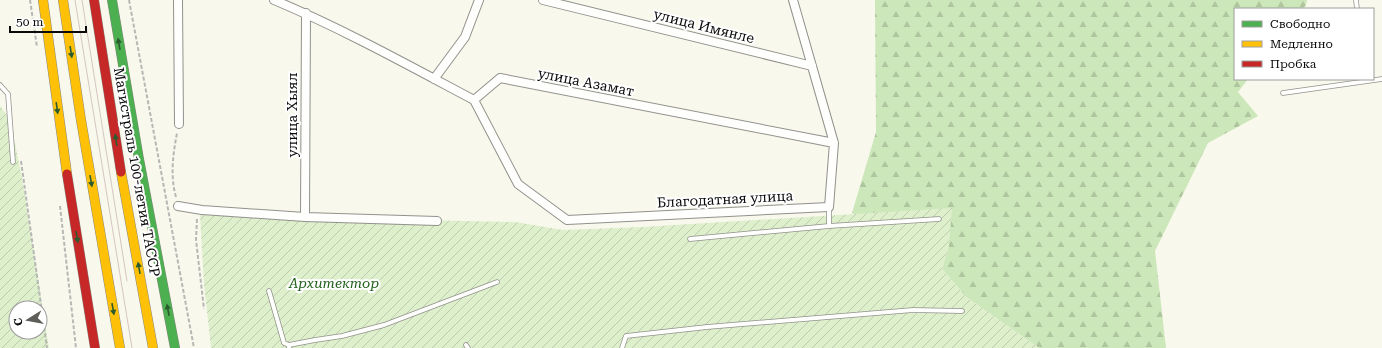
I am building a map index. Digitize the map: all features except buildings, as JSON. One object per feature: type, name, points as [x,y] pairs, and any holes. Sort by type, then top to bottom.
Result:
[{"type":"main road","points":[[43,0],[66,171],[95,348]]},
{"type":"main road","points":[[63,0],[81,120],[120,348]]},
{"type":"main road","name":"Магистраль 100-летия ТАССР","points":[[94,0],[121,172],[153,348]]},
{"type":"main road","points":[[112,0],[139,159],[175,348]]},
{"type":"street","points":[[178,0],[179,124]]},
{"type":"street","points":[[274,0],[306,13],[379,49],[474,100]]},
{"type":"street","points":[[434,79],[465,37],[479,0]]},
{"type":"street","name":"улица Имянле","points":[[543,0],[812,66]]},
{"type":"street","points":[[793,0],[834,143],[829,207]]},
{"type":"street","name":"улица Хыял","points":[[305,217],[306,13]]},
{"type":"street","name":"улица Азамат","points":[[474,100],[500,78],[834,143]]},
{"type":"street","name":"Благодатная улица","points":[[474,100],[518,184],[567,220],[829,207]]},
{"type":"street","points":[[178,206],[198,209],[305,217],[437,221]]},
{"type":"lane","points":[[1283,93],[1366,80]]},
{"type":"lane","points":[[0,85],[8,94],[12,162]]},
{"type":"lane","points":[[829,207],[829,226]]},
{"type":"lane","points":[[690,239],[829,226],[939,219]]},
{"type":"lane","points":[[269,291],[284,343],[289,347],[315,340],[342,336],[384,325],[496,282]]},
{"type":"lane","points":[[622,348],[626,336],[700,328],[913,310],[962,310]]},
{"type":"path","points":[[129,0],[194,348]]},
{"type":"path","points":[[178,206],[172,183],[173,153],[179,124]]},
{"type":"path","points":[[20,154],[47,348]]},
{"type":"path","points":[[198,209],[196,240],[204,309]]},
{"type":"green space","points":[[875,0],[1307,0],[1304,8],[1234,8],[1234,80],[1247,80],[1238,92],[1258,116],[1208,143],[1155,251],[1166,348],[1039,348],[966,297],[942,269],[949,245],[852,213],[876,132]]},
{"type":"green space","points":[[0,106],[10,119],[22,178],[41,300],[8,300],[8,340],[48,340],[49,348],[0,348]]},
{"type":"green space","name":"Архитектор","points":[[952,208],[949,245],[942,269],[966,297],[1039,348],[211,348],[204,284],[200,215],[515,222],[563,230],[643,227]]},
{"type":"tram line","points":[[75,0],[132,348]]},
{"type":"tram line","points":[[82,0],[127,281]]},
{"type":"traffic: fast","points":[[112,0],[139,159],[175,348]]},
{"type":"traffic: slow","points":[[43,0],[67,174]]},
{"type":"traffic: slow","points":[[63,0],[81,120],[120,348]]},
{"type":"traffic: slow","points":[[121,172],[153,348]]},
{"type":"traffic: jam","points":[[94,0],[121,172]]},
{"type":"traffic: jam","points":[[67,174],[95,348]]}]
